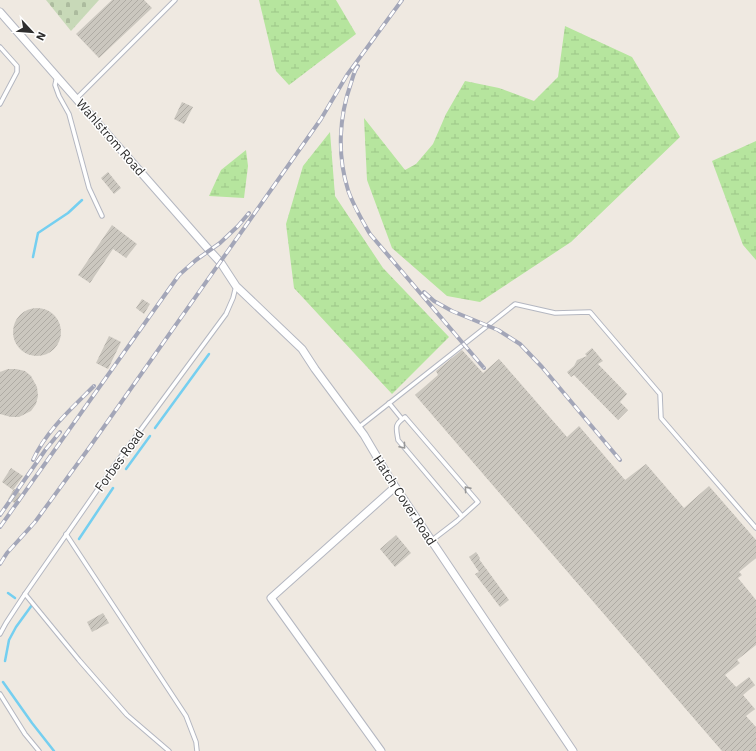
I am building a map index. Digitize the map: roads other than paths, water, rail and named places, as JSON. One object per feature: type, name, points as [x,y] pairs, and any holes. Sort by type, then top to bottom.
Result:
[{"type":"street","name":"Wahlstrom Road","points":[[0,12],[221,263]]},
{"type":"street","name":"Hatch Cover Road","points":[[221,263],[236,286],[302,349],[315,369],[359,427],[395,487],[573,751]]},
{"type":"street","points":[[381,751],[271,598],[395,487]]},
{"type":"lane","points":[[77,98],[175,0]]},
{"type":"lane","points":[[0,48],[17,66],[17,72],[0,104]]},
{"type":"lane","points":[[57,75],[55,85],[69,114],[89,188],[102,216]]},
{"type":"lane","name":"Forbes Road","points":[[0,634],[25,594],[114,466],[226,314],[233,298],[236,286]]},
{"type":"lane","points":[[359,427],[515,304],[555,313],[590,312],[660,394],[662,418],[756,528]]},
{"type":"lane","points":[[389,403],[402,418],[404,417],[478,502],[431,541]]},
{"type":"lane","points":[[402,418],[397,423],[396,427],[398,440],[462,516]]},
{"type":"lane","points":[[66,534],[186,716],[196,742],[197,751]]},
{"type":"lane","points":[[25,594],[127,716],[169,751]]},
{"type":"lane","points":[[0,694],[25,734],[39,751]]},
{"type":"waterway","points":[[33,257],[38,233],[68,213],[82,200]]},
{"type":"waterway","points":[[155,428],[209,354]]},
{"type":"waterway","points":[[126,469],[150,436]]},
{"type":"waterway","points":[[79,539],[113,488]]},
{"type":"waterway","points":[[8,593],[15,598]]},
{"type":"waterway","points":[[5,661],[9,640],[16,627],[32,605]]},
{"type":"waterway","points":[[3,682],[54,751]]},
{"type":"railway","points":[[0,564],[7,553],[35,522],[89,448],[321,119],[347,75],[402,0]]},
{"type":"railway","points":[[358,66],[347,96],[341,136],[344,177],[350,196],[370,234],[484,368]]},
{"type":"railway","points":[[0,527],[179,275],[196,260],[220,243],[249,213]]},
{"type":"railway","points":[[424,292],[434,301],[452,311],[498,330],[520,344],[542,367],[620,460]]},
{"type":"railway","points":[[33,460],[38,449],[52,430],[94,386]]},
{"type":"railway","points":[[0,515],[46,449],[60,432]]}]
